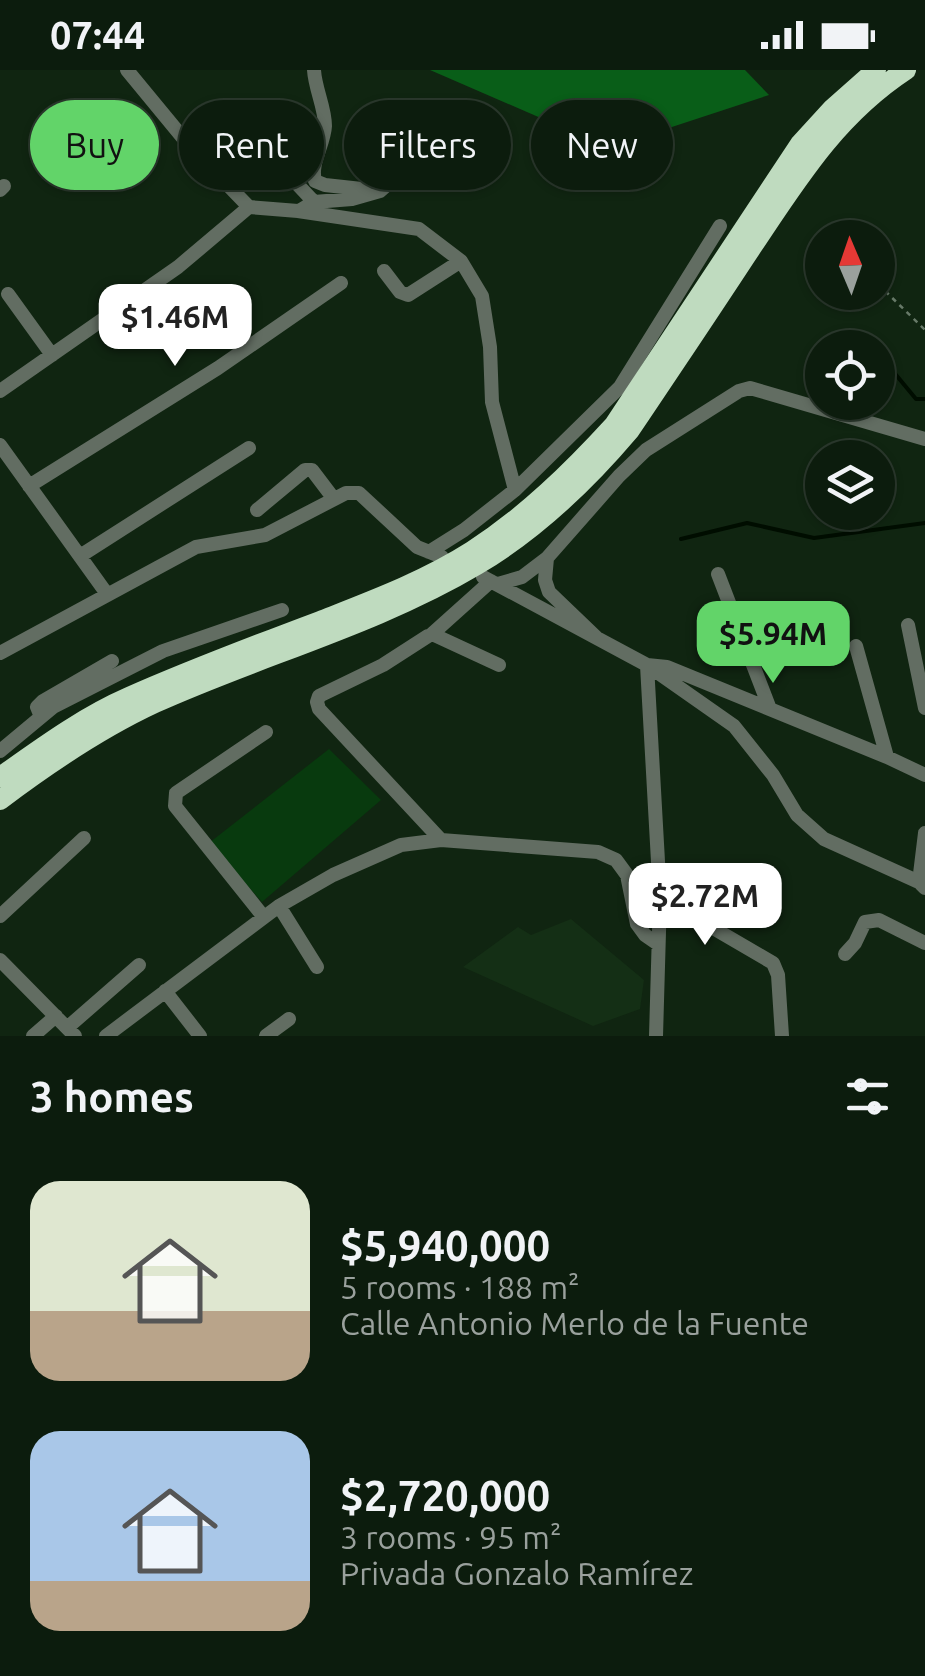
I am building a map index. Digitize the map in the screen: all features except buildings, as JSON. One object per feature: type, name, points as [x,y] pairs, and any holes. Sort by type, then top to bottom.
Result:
[{"type":"highway","points":[[0,777],[124,699],[363,604],[430,573],[471,551],[533,506],[614,425],[800,144],[876,70]]},
{"type":"highway","points":[[0,800],[95,734],[155,703],[436,588],[480,564],[540,520],[596,469],[630,430],[804,169],[844,120],[880,87],[906,70]]},
{"type":"street","points":[[127,70],[188,144],[249,206],[419,229],[461,260],[482,296],[490,347],[492,402],[515,490]]},
{"type":"street","points":[[314,70],[325,120],[313,172],[315,181],[380,191]]},
{"type":"street","points":[[303,190],[314,202]]},
{"type":"street","points":[[298,211],[314,202],[352,200],[380,191]]},
{"type":"street","points":[[0,391],[178,267],[249,206]]},
{"type":"street","points":[[0,653],[196,547],[265,535],[346,493],[359,493],[417,547],[436,554],[515,490],[620,387],[720,226]]},
{"type":"street","points":[[384,271],[400,292],[408,295],[461,260]]},
{"type":"street","points":[[30,486],[218,368],[341,283]]},
{"type":"street","points":[[8,294],[52,354]]},
{"type":"street","points":[[499,665],[432,634],[491,581],[522,577],[546,558],[646,450],[739,391],[750,388],[925,439]]},
{"type":"street","points":[[630,430],[646,450]]},
{"type":"street","points":[[0,446],[107,594]]},
{"type":"street","points":[[80,556],[249,448]]},
{"type":"street","points":[[257,510],[305,470],[312,470],[334,499]]},
{"type":"street","points":[[546,558],[549,592],[597,638]]},
{"type":"street","points":[[718,574],[770,709]]},
{"type":"street","points":[[491,581],[647,664],[734,726],[797,815],[824,839],[922,885],[925,833]]},
{"type":"street","points":[[0,751],[54,707],[163,651],[282,610]]},
{"type":"street","points":[[908,625],[925,708]]},
{"type":"street","points":[[428,636],[383,665],[319,696],[317,702],[319,709],[442,840]]},
{"type":"street","points":[[856,646],[887,757]]},
{"type":"street","points":[[41,717],[38,707],[43,701],[112,661]]},
{"type":"street","points":[[647,664],[667,667],[925,776]]},
{"type":"street","points":[[647,664],[660,897],[656,1036]]},
{"type":"street","points":[[263,916],[175,806],[174,799],[176,793],[266,732]]},
{"type":"street","points":[[0,916],[84,838]]},
{"type":"street","points":[[106,1036],[263,916],[333,875],[401,844],[442,840],[598,852],[616,860],[626,875],[637,924],[658,944]]},
{"type":"street","points":[[660,897],[774,963],[782,1036]]},
{"type":"street","points":[[279,906],[317,967]]},
{"type":"street","points":[[845,954],[865,922],[879,920],[925,943]]},
{"type":"street","points":[[0,960],[66,1027]]},
{"type":"street","points":[[33,1036],[66,1027],[139,965]]},
{"type":"street","points":[[165,991],[200,1036]]},
{"type":"street","points":[[266,1036],[288,1019]]},
{"type":"path","points":[[895,301],[925,330]]},
{"type":"shaded area","points":[[329,749],[381,800],[262,902],[209,843]]},
{"type":"shaded area","points":[[571,919],[644,980],[640,1009],[593,1026],[463,967],[518,927],[531,935]]},
{"type":"green space","points":[[430,70],[745,70],[769,95],[673,127],[673,100],[531,100],[531,114],[511,105],[511,100],[499,100]]},
{"type":"waterway","points":[[895,374],[916,399],[925,399]]},
{"type":"waterway","points":[[681,539],[747,523],[814,538],[925,523]]}]
